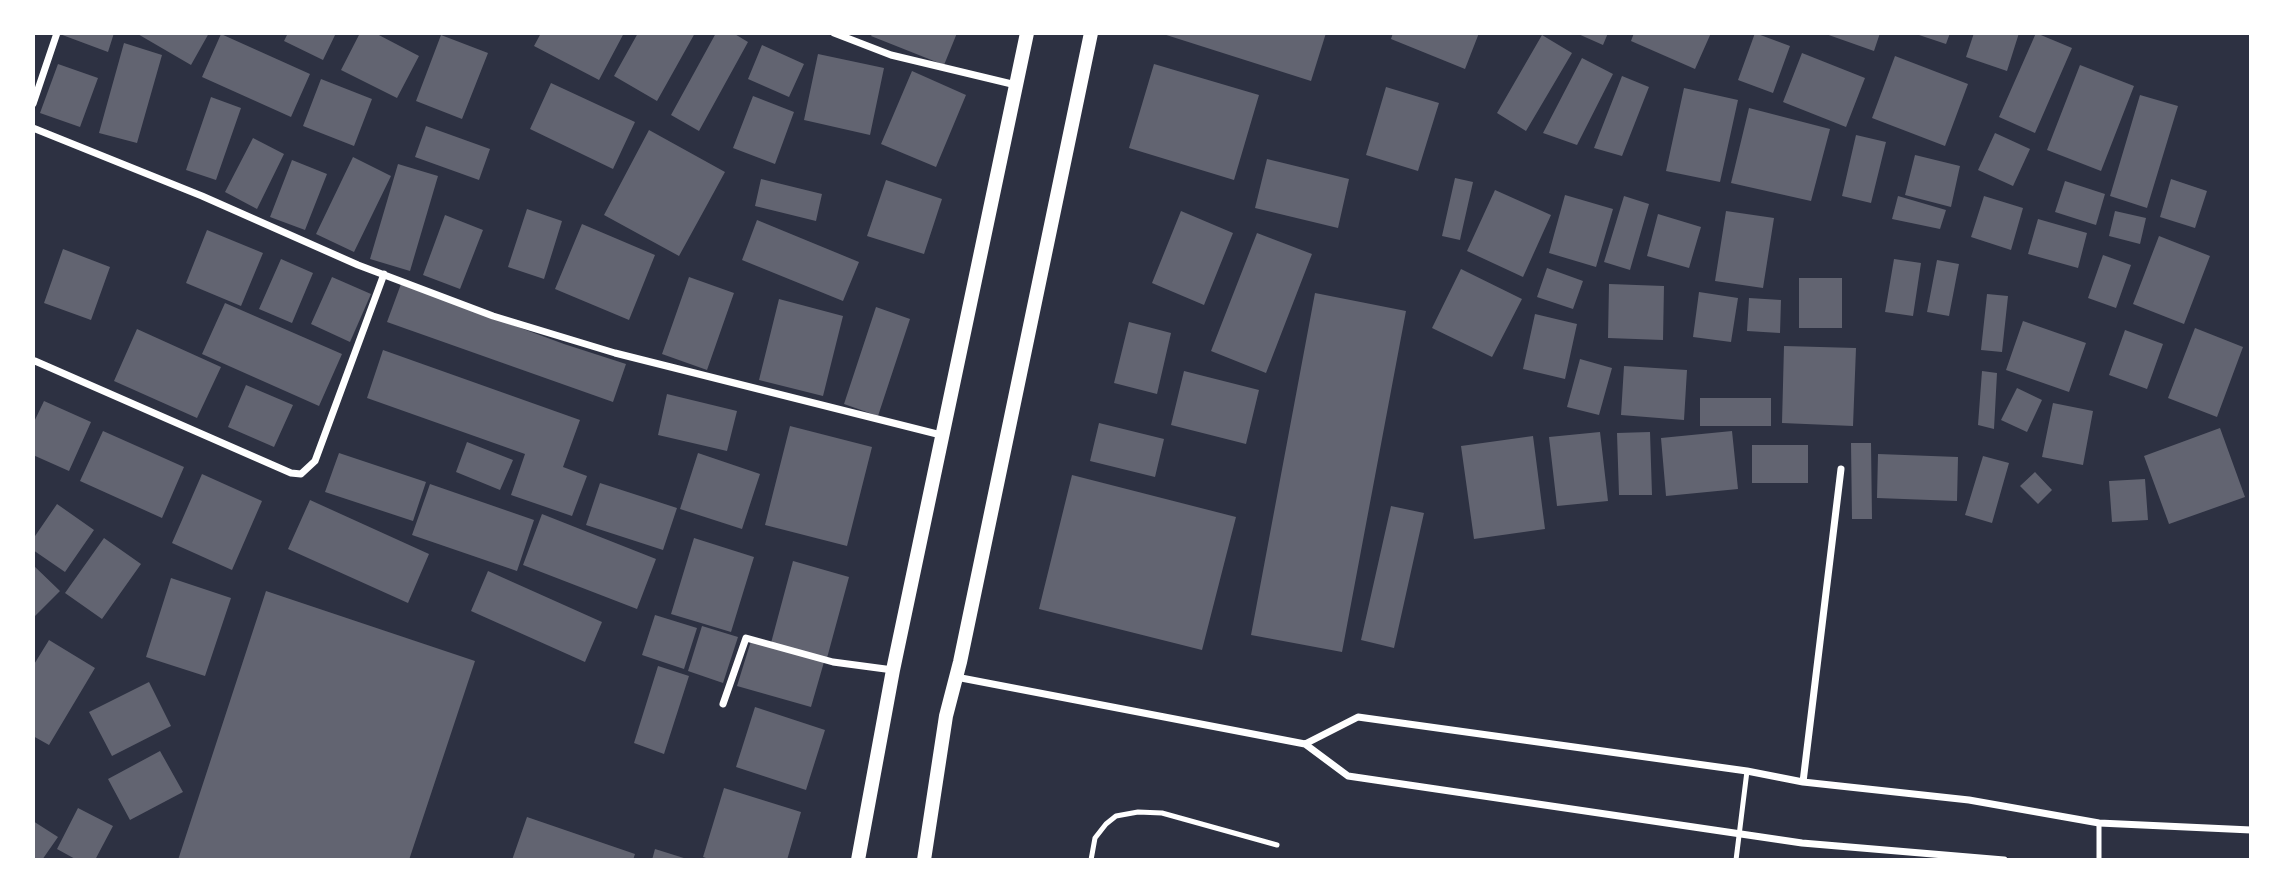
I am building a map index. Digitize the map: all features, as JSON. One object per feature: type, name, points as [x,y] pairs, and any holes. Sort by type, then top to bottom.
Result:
[{"type":"main road","points":[[858,860],[941,435],[1027,33]]},
{"type":"main road","points":[[924,860],[946,716],[1091,33]]},
{"type":"street","points":[[33,104],[57,33]]},
{"type":"street","points":[[834,33],[891,55],[1016,85]]},
{"type":"street","points":[[33,128],[202,196],[384,274],[493,316],[615,353],[941,435]]},
{"type":"street","points":[[35,361],[291,473],[301,474],[314,461],[384,274]]},
{"type":"street","points":[[1803,782],[1841,469]]},
{"type":"street","points":[[723,704],[746,638],[833,662],[893,670]]},
{"type":"street","points":[[956,677],[1305,744],[1348,776],[1802,843],[2004,860]]},
{"type":"street","points":[[1305,744],[1358,717],[1747,771],[1803,782],[1969,800],[2099,823],[2251,830]]},
{"type":"lane","points":[[1736,860],[1747,771]]},
{"type":"lane","points":[[1091,860],[1096,838],[1106,824],[1116,816],[1138,812],[1162,813],[1277,845]]},
{"type":"lane","points":[[2099,823],[2099,860]]},
{"type":"building","points":[[57,33],[114,33],[108,52]]},
{"type":"building","points":[[136,33],[209,33],[191,65]]},
{"type":"building","points":[[288,33],[336,33],[323,60],[284,41]]},
{"type":"building","points":[[360,33],[375,33],[419,56],[397,98],[341,70]]},
{"type":"building","points":[[541,33],[624,33],[599,80],[534,46]]},
{"type":"building","points":[[638,33],[695,33],[657,101],[614,76]]},
{"type":"building","points":[[716,33],[733,33],[748,42],[699,131],[671,115]]},
{"type":"building","points":[[873,33],[957,33],[944,65],[871,36]]},
{"type":"building","points":[[1160,33],[1326,33],[1311,81]]},
{"type":"building","points":[[1393,33],[1479,33],[1465,69],[1391,39]]},
{"type":"building","points":[[1576,33],[1608,33],[1603,45]]},
{"type":"building","points":[[1634,33],[1711,33],[1695,69],[1631,41]]},
{"type":"building","points":[[1755,33],[1790,46],[1773,93],[1738,80]]},
{"type":"building","points":[[1823,33],[1880,33],[1874,51]]},
{"type":"building","points":[[1913,33],[1950,33],[1946,44]]},
{"type":"building","points":[[1974,33],[2019,33],[2007,71],[1966,57]]},
{"type":"building","points":[[2036,33],[2072,48],[2035,133],[1999,117]]},
{"type":"building","points":[[221,34],[310,74],[291,117],[202,77]]},
{"type":"building","points":[[441,35],[488,53],[462,119],[416,101]]},
{"type":"building","points":[[1542,35],[1572,53],[1526,131],[1497,113]]},
{"type":"building","points":[[124,43],[162,55],[137,143],[99,133]]},
{"type":"building","points":[[762,45],[804,64],[789,97],[748,79]]},
{"type":"building","points":[[1802,53],[1865,78],[1846,127],[1783,102]]},
{"type":"building","points":[[818,54],[884,68],[870,135],[804,120]]},
{"type":"building","points":[[1895,56],[1968,84],[1945,146],[1872,118]]},
{"type":"building","points":[[1582,58],[1613,74],[1577,145],[1543,133]]},
{"type":"building","points":[[58,64],[98,78],[80,127],[40,113]]},
{"type":"building","points":[[1154,64],[1259,95],[1234,180],[1129,148]]},
{"type":"building","points":[[2080,65],[2134,86],[2101,171],[2047,150]]},
{"type":"building","points":[[912,71],[966,95],[936,167],[881,144]]},
{"type":"building","points":[[1622,76],[1649,87],[1622,156],[1594,148]]},
{"type":"building","points":[[321,79],[372,99],[354,146],[303,126]]},
{"type":"building","points":[[551,83],[635,122],[613,169],[530,129]]},
{"type":"building","points":[[1386,87],[1439,103],[1418,171],[1366,155]]},
{"type":"building","points":[[1684,88],[1738,100],[1720,182],[1666,171]]},
{"type":"building","points":[[2140,95],[2178,106],[2147,208],[2110,196]]},
{"type":"building","points":[[753,96],[794,112],[775,164],[733,148]]},
{"type":"building","points":[[211,97],[241,108],[216,180],[186,170]]},
{"type":"building","points":[[1749,108],[1830,129],[1811,201],[1731,183]]},
{"type":"building","points":[[426,126],[490,149],[479,180],[415,157]]},
{"type":"building","points":[[649,130],[725,172],[679,256],[604,215]]},
{"type":"building","points":[[1995,133],[2030,149],[2013,186],[1978,170]]},
{"type":"building","points":[[1856,135],[1886,142],[1871,203],[1842,196]]},
{"type":"building","points":[[253,138],[284,154],[257,209],[225,192]]},
{"type":"building","points":[[1915,155],[1960,166],[1951,207],[1905,195]]},
{"type":"building","points":[[353,157],[391,176],[354,252],[316,234]]},
{"type":"building","points":[[1267,159],[1349,179],[1338,228],[1255,208]]},
{"type":"building","points":[[292,160],[327,174],[305,230],[270,217]]},
{"type":"building","points":[[398,164],[438,176],[410,271],[370,259]]},
{"type":"building","points":[[1455,178],[1473,182],[1460,240],[1442,236]]},
{"type":"building","points":[[761,179],[822,194],[816,221],[755,206]]},
{"type":"building","points":[[2171,179],[2207,191],[2195,228],[2160,217]]},
{"type":"building","points":[[886,180],[942,199],[924,254],[867,236]]},
{"type":"building","points":[[2065,181],[2105,194],[2096,225],[2055,212]]},
{"type":"building","points":[[1495,190],[1551,215],[1523,277],[1467,251]]},
{"type":"building","points":[[1565,195],[1613,209],[1596,267],[1549,253]]},
{"type":"building","points":[[1624,196],[1649,204],[1630,270],[1604,262]]},
{"type":"building","points":[[1898,196],[1946,210],[1940,229],[1892,219]]},
{"type":"building","points":[[1984,196],[2023,208],[2011,250],[1971,237]]},
{"type":"building","points":[[527,209],[562,221],[544,279],[508,267]]},
{"type":"building","points":[[1181,211],[1233,233],[1204,305],[1152,283]]},
{"type":"building","points":[[1726,211],[1774,218],[1763,288],[1715,281]]},
{"type":"building","points":[[2115,211],[2146,218],[2140,244],[2109,236]]},
{"type":"building","points":[[1658,214],[1701,227],[1689,268],[1647,256]]},
{"type":"building","points":[[445,215],[483,230],[460,289],[423,275]]},
{"type":"building","points":[[2038,219],[2087,233],[2078,268],[2028,254]]},
{"type":"building","points":[[757,220],[859,262],[843,301],[742,260]]},
{"type":"building","points":[[582,224],[655,255],[629,320],[555,289]]},
{"type":"building","points":[[207,230],[263,253],[241,306],[186,283]]},
{"type":"building","points":[[1257,233],[1312,254],[1266,373],[1211,351]]},
{"type":"building","points":[[2159,236],[2210,256],[2184,324],[2133,304]]},
{"type":"building","points":[[63,249],[110,267],[91,320],[44,303]]},
{"type":"building","points":[[2103,255],[2131,265],[2116,308],[2088,298]]},
{"type":"building","points":[[281,259],[313,273],[292,323],[259,309]]},
{"type":"building","points":[[1894,259],[1921,263],[1913,316],[1885,312]]},
{"type":"building","points":[[1937,260],[1959,264],[1949,316],[1927,312]]},
{"type":"building","points":[[1547,268],[1583,281],[1573,309],[1537,297]]},
{"type":"building","points":[[1461,269],[1522,299],[1492,357],[1432,328]]},
{"type":"building","points":[[332,277],[371,294],[350,342],[311,324]]},
{"type":"building","points":[[689,277],[734,293],[707,370],[662,354]]},
{"type":"building","points":[[1799,278],[1842,278],[1842,328],[1799,328]]},
{"type":"building","points":[[401,284],[626,364],[613,402],[387,322]]},
{"type":"building","points":[[1609,284],[1664,286],[1663,340],[1608,338]]},
{"type":"building","points":[[1699,292],[1738,298],[1731,342],[1693,337]]},
{"type":"building","points":[[1315,293],[1406,311],[1342,652],[1251,635]]},
{"type":"building","points":[[1987,294],[2008,296],[2002,352],[1981,350]]},
{"type":"building","points":[[1749,298],[1781,300],[1780,333],[1747,331]]},
{"type":"building","points":[[779,299],[843,316],[823,396],[759,380]]},
{"type":"building","points":[[225,303],[342,354],[319,406],[202,354]]},
{"type":"building","points":[[876,307],[910,319],[878,416],[844,404]]},
{"type":"building","points":[[1535,314],[1577,324],[1565,379],[1523,369]]},
{"type":"building","points":[[2023,321],[2086,343],[2069,392],[2006,370]]},
{"type":"building","points":[[1129,322],[1171,333],[1157,394],[1114,383]]},
{"type":"building","points":[[2195,328],[2243,347],[2217,417],[2168,398]]},
{"type":"building","points":[[137,329],[221,367],[197,418],[114,381]]},
{"type":"building","points":[[2125,330],[2163,344],[2147,389],[2109,375]]},
{"type":"building","points":[[1784,346],[1856,348],[1853,426],[1782,423]]},
{"type":"building","points":[[383,350],[580,420],[563,467],[587,476],[572,516],[511,495],[525,454],[367,398]]},
{"type":"building","points":[[1580,359],[1612,368],[1599,415],[1567,407]]},
{"type":"building","points":[[1624,366],[1687,370],[1684,420],[1621,415]]},
{"type":"building","points":[[1184,371],[1259,390],[1246,444],[1171,425]]},
{"type":"building","points":[[1982,371],[1997,373],[1994,429],[1978,425]]},
{"type":"building","points":[[246,385],[293,405],[274,447],[228,427]]},
{"type":"building","points":[[2017,388],[2042,400],[2027,432],[2001,420]]},
{"type":"building","points":[[667,394],[737,411],[727,451],[658,435]]},
{"type":"building","points":[[1700,398],[1771,398],[1771,426],[1700,426]]},
{"type":"building","points":[[44,401],[91,422],[69,471],[33,455],[33,424]]},
{"type":"building","points":[[2053,403],[2093,411],[2083,465],[2042,457]]},
{"type":"building","points":[[1099,423],[1164,439],[1155,477],[1090,461]]},
{"type":"building","points":[[790,426],[872,447],[847,546],[765,525]]},
{"type":"building","points":[[2220,428],[2245,497],[2169,524],[2144,456]]},
{"type":"building","points":[[103,431],[184,467],[162,518],[80,481]]},
{"type":"building","points":[[1732,431],[1738,489],[1666,496],[1661,438]]},
{"type":"building","points":[[1600,432],[1608,501],[1557,506],[1549,437]]},
{"type":"building","points":[[1650,432],[1652,495],[1619,495],[1617,433]]},
{"type":"building","points":[[1533,436],[1545,529],[1474,539],[1461,446]]},
{"type":"building","points":[[467,442],[513,460],[500,490],[456,472]]},
{"type":"building","points":[[1851,443],[1871,443],[1872,519],[1852,519]]},
{"type":"building","points":[[1752,445],[1808,445],[1808,483],[1752,483]]},
{"type":"building","points":[[339,453],[426,482],[413,521],[325,492]]},
{"type":"building","points":[[698,453],[760,474],[742,529],[680,509]]},
{"type":"building","points":[[1878,454],[1958,457],[1957,501],[1877,498]]},
{"type":"building","points":[[1983,456],[2009,463],[1992,523],[1965,515]]},
{"type":"building","points":[[2035,472],[2052,490],[2038,504],[2020,486]]},
{"type":"building","points":[[202,474],[262,501],[232,570],[172,543]]},
{"type":"building","points":[[1072,475],[1236,517],[1202,650],[1039,609]]},
{"type":"building","points":[[2145,479],[2148,520],[2112,522],[2109,481]]},
{"type":"building","points":[[600,483],[677,508],[663,550],[586,525]]},
{"type":"building","points":[[430,484],[534,520],[517,571],[412,535]]},
{"type":"building","points":[[310,500],[429,554],[408,603],[288,549]]},
{"type":"building","points":[[57,504],[94,530],[65,572],[33,550],[33,539]]},
{"type":"building","points":[[1391,506],[1424,513],[1394,648],[1361,640]]},
{"type":"building","points":[[542,514],[656,559],[637,609],[523,565]]},
{"type":"building","points":[[104,538],[141,564],[102,619],[65,593]]},
{"type":"building","points":[[694,538],[754,557],[731,632],[671,614]]},
{"type":"building","points":[[793,561],[849,577],[827,658],[771,643]]},
{"type":"building","points":[[33,565],[60,591],[33,618]]},
{"type":"building","points":[[488,571],[602,622],[585,662],[471,611]]},
{"type":"building","points":[[171,578],[231,598],[205,676],[146,657]]},
{"type":"building","points":[[266,591],[475,661],[409,860],[178,860]]},
{"type":"building","points":[[655,615],[697,628],[684,669],[642,655]]},
{"type":"building","points":[[702,626],[738,637],[723,683],[688,671]]},
{"type":"building","points":[[49,640],[95,668],[49,745],[33,736],[33,666]]},
{"type":"building","points":[[751,641],[824,662],[811,707],[737,686]]},
{"type":"building","points":[[658,666],[689,676],[664,754],[634,743]]},
{"type":"building","points":[[149,682],[171,726],[112,756],[89,712]]},
{"type":"building","points":[[755,707],[825,730],[806,790],[736,767]]},
{"type":"building","points":[[160,751],[183,792],[130,820],[108,779]]},
{"type":"building","points":[[724,788],[801,812],[787,860],[712,860],[703,857]]},
{"type":"building","points":[[78,808],[113,826],[95,860],[77,860],[57,849]]},
{"type":"building","points":[[527,817],[635,854],[633,860],[512,860]]},
{"type":"building","points":[[33,821],[58,837],[42,860],[33,860]]},
{"type":"building","points":[[655,849],[687,859],[687,860],[652,860]]}]
